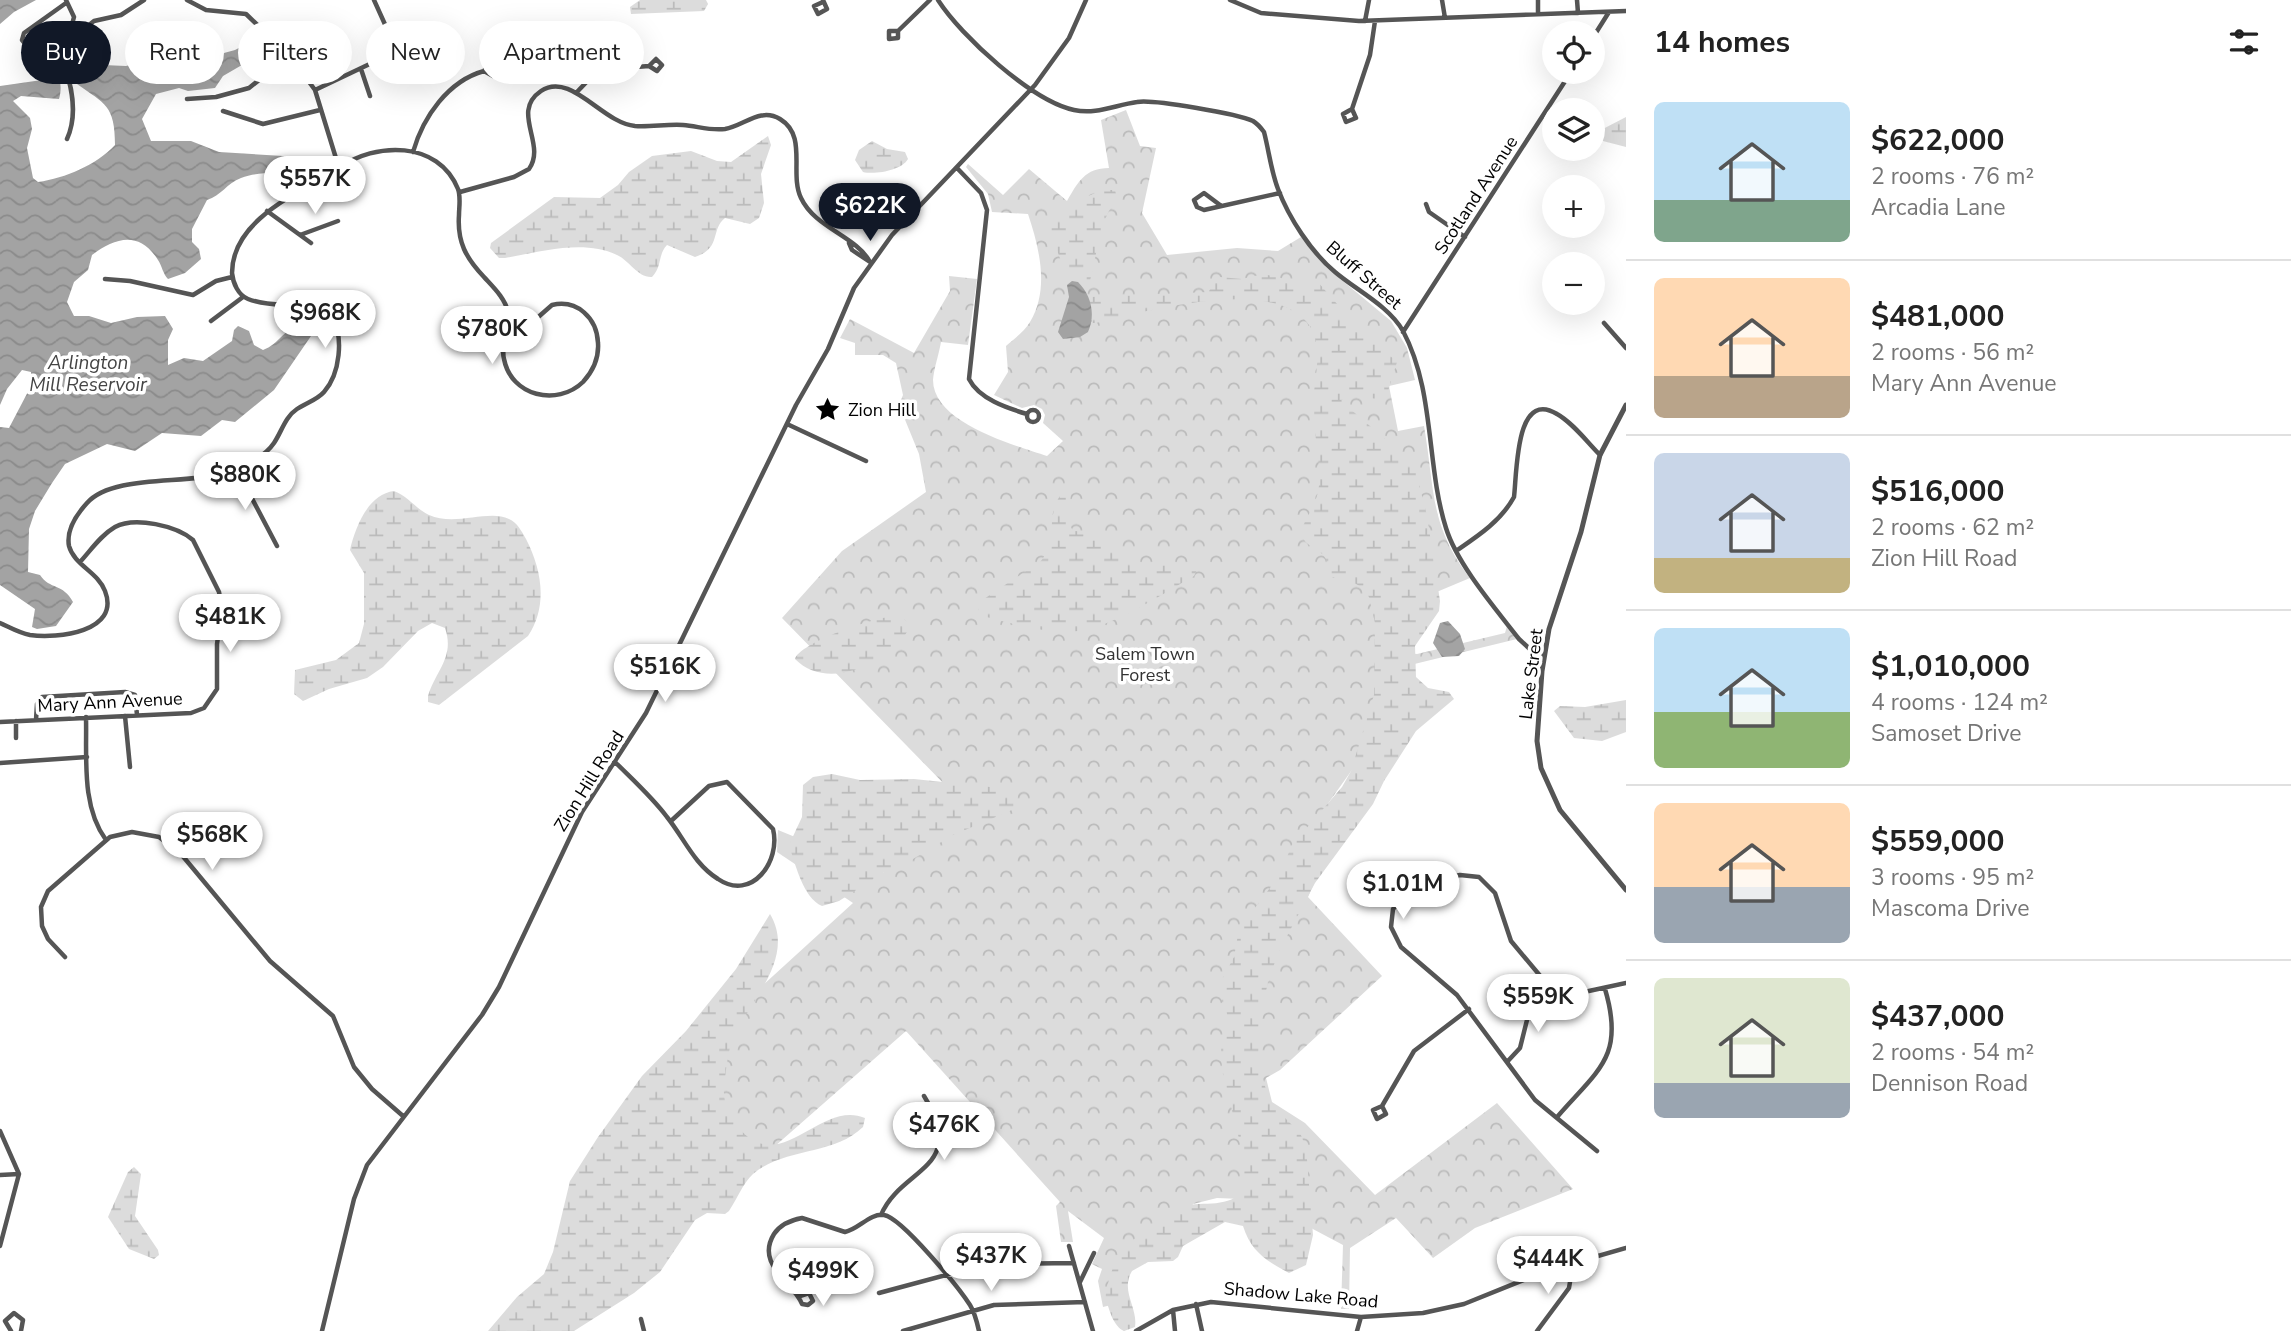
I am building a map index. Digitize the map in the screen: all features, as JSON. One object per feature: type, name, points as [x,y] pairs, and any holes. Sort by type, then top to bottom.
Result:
[{"type":"street","points":[[94,21],[121,15],[144,0]]},
{"type":"street","points":[[187,0],[202,9],[246,14],[253,21]]},
{"type":"street","points":[[315,90],[397,51],[374,0]]},
{"type":"street","points":[[898,31],[930,0]]},
{"type":"street","name":"Bluff Street","points":[[938,0],[965,31],[1030,89],[1074,110],[1088,112],[1147,101],[1251,120],[1264,132],[1280,193],[1311,247],[1326,265],[1390,316],[1404,332],[1413,353],[1427,418],[1443,517],[1456,551],[1519,639],[1532,651],[1544,655]]},
{"type":"street","name":"Zion Hill Road","points":[[322,1331],[356,1191],[367,1165],[482,1015],[499,987],[582,812],[646,713],[787,424],[828,349],[854,288],[870,262],[892,235],[1030,89],[1069,38],[1086,0]]},
{"type":"street","points":[[1230,0],[1261,13],[1365,21],[1626,11]]},
{"type":"street","points":[[1365,21],[1369,0]]},
{"type":"street","points":[[1441,0],[1444,18]]},
{"type":"street","points":[[1538,0],[1538,15]]},
{"type":"street","points":[[1577,0],[1578,13]]},
{"type":"street","points":[[40,21],[66,2],[74,17],[73,21]]},
{"type":"street","points":[[1603,21],[1609,12]]},
{"type":"street","points":[[1352,109],[1370,55],[1375,21]]},
{"type":"street","points":[[576,93],[598,69],[649,66]]},
{"type":"street","points":[[361,69],[370,96]]},
{"type":"street","points":[[413,152],[423,124],[440,102],[459,82],[479,73]]},
{"type":"street","points":[[68,138],[72,96],[69,84]]},
{"type":"street","points":[[187,99],[216,97],[249,88],[254,84]]},
{"type":"street","points":[[311,84],[315,90],[339,168]]},
{"type":"street","name":"Scotland Avenue","points":[[1404,332],[1563,84]]},
{"type":"street","points":[[460,192],[514,177],[529,169],[536,155],[527,114],[534,97],[549,88],[558,86],[576,93],[608,117],[633,126],[685,125],[714,130],[737,126],[760,115],[779,119],[789,126],[795,138],[796,178],[802,200],[815,217],[870,262]]},
{"type":"street","points":[[223,111],[262,124],[320,110]]},
{"type":"street","points":[[243,297],[232,276],[233,261],[239,247],[267,210],[370,151],[396,149],[413,152],[445,171],[460,192],[458,227],[461,245],[470,262],[503,299],[508,314],[503,348],[506,368],[515,381],[531,393],[546,396],[566,393],[582,383],[595,364],[598,342],[594,325],[584,311],[574,306],[552,305],[528,326],[507,330]]},
{"type":"street","points":[[957,169],[981,193],[987,210],[969,379],[974,387],[998,403],[1027,414]]},
{"type":"street","points":[[1220,205],[1203,192],[1194,200],[1200,209],[1220,205],[1280,193]]},
{"type":"street","points":[[1426,204],[1429,212],[1465,237]]},
{"type":"street","points":[[267,210],[311,243]]},
{"type":"street","points":[[300,235],[338,221]]},
{"type":"street","points":[[105,279],[130,281],[193,295],[216,281],[232,276]]},
{"type":"street","points":[[0,623],[33,635],[86,630],[102,620],[107,610],[106,592],[99,579],[80,562],[70,548],[70,531],[82,509],[101,490],[194,479],[236,468],[270,449],[288,417],[325,391],[337,365],[339,334],[332,317],[324,311],[243,297],[211,321]]},
{"type":"street","points":[[1604,323],[1626,348]]},
{"type":"street","name":"Lake Street","points":[[1626,405],[1600,454],[1581,532],[1549,629],[1544,655],[1537,741],[1544,776],[1565,817],[1626,890]]},
{"type":"street","points":[[1456,551],[1491,525],[1510,505],[1516,485],[1522,428],[1532,413],[1540,410],[1558,414],[1600,454]]},
{"type":"street","points":[[787,424],[866,461]]},
{"type":"street","points":[[236,468],[277,545]]},
{"type":"street","name":"Mary Ann Avenue","points":[[0,722],[197,712],[214,697],[218,684],[220,596],[196,543],[186,534],[133,523],[117,526],[80,562]]},
{"type":"street","points":[[36,720],[39,699],[132,692],[137,715]]},
{"type":"street","points":[[125,716],[130,767]]},
{"type":"street","points":[[86,718],[91,809],[95,823],[106,840]]},
{"type":"street","points":[[16,721],[16,738]]},
{"type":"street","points":[[0,764],[87,757]]},
{"type":"street","points":[[615,762],[671,821],[699,861],[726,884],[738,886],[750,883],[769,866],[775,839],[773,829],[727,782],[709,786],[671,821]]},
{"type":"street","points":[[65,957],[43,930],[42,904],[54,885],[106,840],[123,833],[142,832],[172,844],[261,951],[333,1016],[355,1067],[377,1094],[403,1116]]},
{"type":"street","points":[[1597,1151],[1558,1116],[1535,1100],[1469,1009],[1449,987],[1401,947],[1391,927],[1390,918],[1397,902],[1412,891],[1447,878],[1470,875],[1486,882],[1495,893],[1511,941],[1547,984],[1575,994],[1626,983]]},
{"type":"street","points":[[1507,1062],[1520,1048],[1531,1004],[1547,984]]},
{"type":"street","points":[[1558,1116],[1609,1054],[1614,1024],[1605,989]]},
{"type":"street","points":[[1382,1106],[1414,1051],[1469,1009]]},
{"type":"street","points":[[800,1296],[781,1279],[771,1263],[769,1245],[778,1229],[802,1219],[845,1232],[881,1215],[886,1205],[930,1163],[936,1151],[939,1124],[924,1096]]},
{"type":"street","points":[[0,1131],[19,1174],[0,1247]]},
{"type":"street","points":[[0,1175],[19,1174]]},
{"type":"street","points":[[881,1215],[895,1219],[906,1228],[973,1311],[979,1331]]},
{"type":"street","points":[[1069,1246],[1093,1331]]},
{"type":"street","name":"Shadow Lake Road","points":[[1136,1331],[1173,1310],[1196,1304],[1237,1303],[1361,1317],[1395,1317],[1442,1310],[1626,1248]]},
{"type":"street","points":[[1079,1283],[1094,1254]]},
{"type":"street","points":[[879,1293],[987,1265],[1074,1263]]},
{"type":"street","points":[[1538,1331],[1569,1288],[1573,1264]]},
{"type":"street","points":[[903,1331],[1008,1304],[1085,1302]]},
{"type":"street","points":[[1196,1304],[1202,1331]]},
{"type":"street","points":[[1173,1310],[1175,1331]]},
{"type":"street","points":[[11,1331],[5,1321],[14,1313],[23,1320],[21,1331]]},
{"type":"street","points":[[1357,1331],[1361,1317]]},
{"type":"street","points":[[641,1319],[644,1331]]},
{"type":"green space","points":[[640,0],[706,0],[708,4],[704,11],[631,14],[630,7]]},
{"type":"green space","name":"Salem Town Forest","points":[[1126,110],[1140,146],[1156,148],[1142,213],[1167,255],[1237,248],[1278,251],[1301,237],[1326,267],[1391,321],[1407,348],[1415,380],[1389,386],[1398,431],[1424,426],[1440,523],[1447,541],[1470,578],[1408,604],[1396,652],[1417,654],[1505,633],[1507,626],[1517,639],[1398,668],[1364,753],[1327,805],[1315,881],[1308,897],[1382,976],[1280,1070],[1266,1078],[1272,1102],[1305,1123],[1375,1195],[1497,1103],[1573,1189],[1475,1228],[1433,1258],[1396,1218],[1350,1248],[1349,1309],[1341,1309],[1343,1245],[1247,1194],[1241,1199],[1217,1198],[1193,1204],[1188,1215],[1138,1244],[1119,1303],[1103,1307],[1098,1281],[1102,1269],[1092,1264],[1104,1238],[1068,1211],[1073,1242],[1061,1242],[1056,1206],[1060,1202],[906,1031],[742,1175],[692,1050],[853,903],[777,852],[778,830],[883,873],[950,790],[782,618],[842,551],[926,492],[919,454],[899,405],[903,395],[896,363],[883,355],[855,355],[855,343],[840,338],[850,319],[914,353],[950,291],[949,276],[977,279],[968,345],[941,342],[933,380],[937,395],[946,408],[960,420],[978,430],[1047,456],[1063,441],[1043,423],[1045,415],[1042,409],[1034,405],[1022,408],[994,395],[1008,372],[1006,346],[1028,325],[1040,296],[1041,268],[1032,227],[1028,214],[992,212],[988,194],[966,167],[968,164],[1003,195],[1029,169],[1067,201],[1088,173],[1109,168],[1101,120]]},
{"type":"green space","points":[[1626,117],[1626,147],[1605,142],[1605,128]]},
{"type":"green space","points":[[768,136],[771,145],[761,174],[764,203],[759,218],[750,224],[725,218],[709,249],[695,257],[667,245],[652,277],[642,275],[622,258],[604,250],[561,248],[499,258],[490,248],[491,243],[554,197],[600,198],[652,156],[691,151],[717,161],[731,162]]},
{"type":"green space","points":[[872,141],[887,149],[905,152],[908,159],[888,171],[863,172],[855,160],[859,150]]},
{"type":"green space","points":[[1103,190],[1115,190],[1117,199],[1101,231],[1087,290],[1078,282],[1069,283],[1050,231],[1064,211]]},
{"type":"green space","points":[[1263,274],[1289,280],[1317,281],[1344,312],[1397,362],[1388,391],[1380,399],[1346,396],[1341,401],[1414,464],[1427,516],[1440,601],[1439,611],[1415,646],[1416,677],[1428,688],[1449,692],[1454,699],[1416,731],[1384,781],[1373,804],[1315,883],[1277,955],[1259,1013],[1260,1066],[1269,1102],[1300,1133],[1306,1147],[1313,1235],[1306,1265],[1289,1273],[1255,1249],[1243,1226],[1225,1222],[1183,1246],[1173,1261],[1148,1262],[1132,1271],[1128,1292],[1135,1327],[1124,1331],[1112,1318],[1106,1299],[1111,1274],[1122,1249],[1183,1206],[1224,1202],[1238,1195],[1243,1189],[1245,1163],[1222,1070],[1221,1047],[1227,1014],[1220,997],[1221,981],[1234,957],[1239,929],[1279,876],[1292,845],[1342,787],[1351,771],[1374,695],[1375,623],[1369,597],[1363,588],[1351,581],[1332,577],[1324,556],[1302,536],[1301,531],[1315,502],[1319,483],[1313,406],[1317,350],[1313,332],[1298,314],[1274,303],[1245,299],[1212,300],[1092,323],[1089,300],[1091,297],[1208,292],[1220,277],[1242,279]]},
{"type":"green space","points":[[1065,490],[1071,494],[1067,519],[1073,531],[1094,532],[1129,561],[1145,566],[1192,565],[1197,570],[1194,576],[1122,617],[1078,631],[1042,630],[982,616],[978,610],[984,599],[1041,561],[1049,544],[1055,506]]},
{"type":"green space","points":[[394,491],[429,515],[439,518],[501,516],[514,522],[532,551],[539,575],[540,600],[534,624],[528,636],[439,705],[428,702],[428,696],[448,647],[445,628],[432,623],[418,631],[383,667],[367,678],[329,689],[303,701],[294,694],[295,670],[336,660],[359,643],[364,624],[364,573],[350,550],[364,513],[377,498]]},
{"type":"green space","points":[[902,617],[911,625],[903,638],[890,650],[859,668],[842,673],[825,673],[809,669],[795,659],[809,646],[822,639],[867,622]]},
{"type":"green space","points":[[1626,700],[1626,732],[1602,741],[1574,738],[1554,711],[1560,706],[1585,707]]},
{"type":"green space","points":[[832,774],[860,780],[914,779],[1009,789],[1018,796],[1016,805],[1010,811],[953,835],[913,859],[891,868],[839,901],[822,906],[815,902],[805,888],[789,845],[802,817],[803,785],[813,777]]},
{"type":"green space","points":[[770,914],[777,930],[775,962],[732,1042],[724,1088],[728,1111],[735,1123],[751,1139],[767,1145],[783,1143],[831,1119],[848,1115],[865,1118],[863,1127],[838,1143],[779,1159],[753,1174],[729,1211],[725,1214],[707,1213],[695,1220],[660,1272],[634,1293],[574,1331],[488,1331],[517,1297],[544,1274],[553,1252],[570,1181],[598,1137],[642,1076],[686,1031],[736,969]]},
{"type":"green space","points":[[134,1167],[141,1174],[135,1216],[158,1250],[159,1255],[154,1259],[129,1249],[108,1217],[128,1172]]},
{"type":"water","points":[[0,0],[36,0],[14,12],[0,24]]},
{"type":"water","name":"Arlington Mill Reservoir","points":[[238,48],[238,67],[224,75],[224,53]]},
{"type":"water","name":"Arlington Mill Reservoir","points":[[111,65],[125,66],[125,84],[218,84],[215,88],[188,91],[179,88],[156,94],[142,119],[151,141],[191,141],[219,152],[283,156],[294,163],[292,169],[241,178],[207,200],[192,229],[192,242],[199,249],[201,259],[185,273],[168,279],[151,250],[135,241],[118,241],[92,255],[88,270],[74,282],[67,302],[74,316],[89,316],[111,323],[137,317],[165,316],[173,329],[168,340],[168,365],[184,358],[203,361],[232,341],[234,330],[238,326],[249,331],[254,345],[263,350],[301,324],[308,325],[311,336],[274,390],[235,422],[222,420],[201,436],[162,433],[135,451],[107,444],[65,464],[35,511],[29,529],[28,572],[40,575],[48,583],[65,592],[73,602],[56,626],[37,629],[32,627],[35,609],[0,585],[0,427],[9,428],[31,386],[31,372],[22,370],[7,389],[0,405],[0,86],[21,83],[60,84],[59,99],[21,96],[13,101],[30,118],[32,129],[27,148],[33,178],[38,182],[80,170],[115,145],[110,113],[95,96],[77,84],[111,84]]},
{"type":"water","points":[[1072,281],[1078,282],[1086,293],[1092,318],[1088,332],[1080,337],[1063,339],[1058,332],[1069,297],[1067,285]]},
{"type":"water","points":[[1448,621],[1460,634],[1465,649],[1459,656],[1442,657],[1433,643],[1440,623]]},
{"type":"place","name":"Zion Hill","points":[[828,410]]}]
